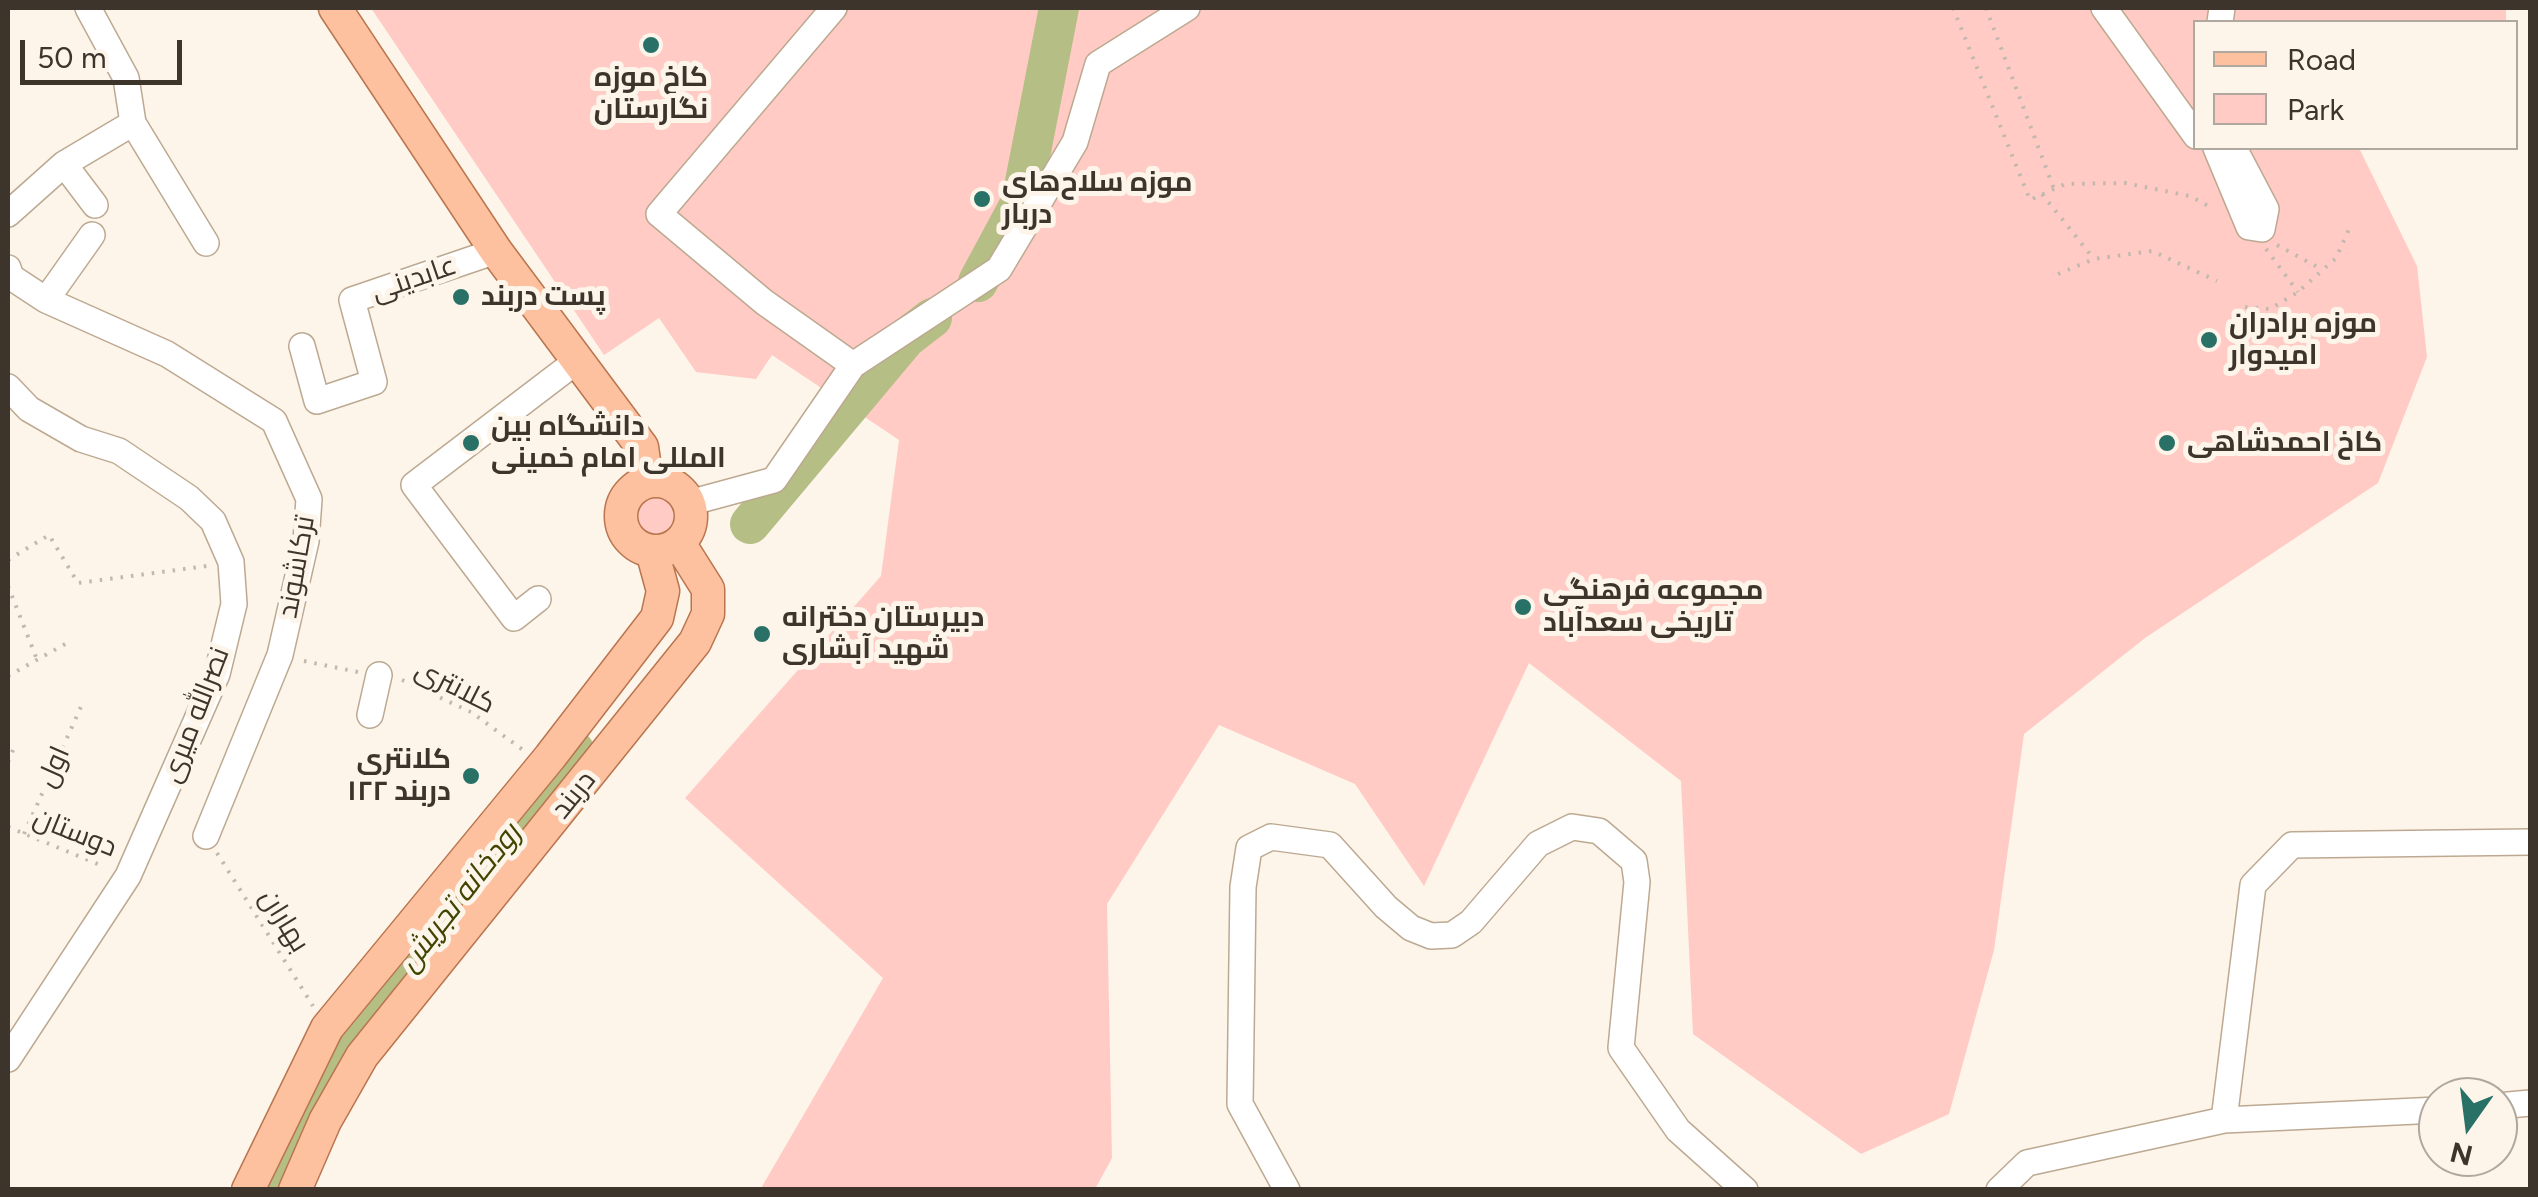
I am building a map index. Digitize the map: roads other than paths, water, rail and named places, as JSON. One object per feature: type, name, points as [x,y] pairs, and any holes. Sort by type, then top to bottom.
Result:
[{"type":"main road","points":[[335,8],[496,251],[642,447],[647,482]]},
{"type":"main road","points":[[647,482],[676,487],[689,503],[690,525],[665,547],[632,542],[621,524],[628,493],[647,482]]},
{"type":"main road","name":"دربند","points":[[248,1190],[275,1128],[328,1028],[543,766],[657,618],[665,547]]},
{"type":"main road","name":"دربند","points":[[295,1190],[312,1148],[362,1056],[695,642],[708,614],[708,590],[665,547]]},
{"type":"main road","points":[[304,1074],[304,1087],[312,1098],[327,1101],[340,1094]]},
{"type":"main road","points":[[275,1128],[286,1119],[301,1120],[311,1128],[312,1148]]},
{"type":"street","points":[[88,8],[126,78],[133,123],[206,243]]},
{"type":"street","points":[[834,8],[658,214],[764,302],[853,366]]},
{"type":"street","points":[[689,503],[774,480],[853,366],[999,269],[1075,142],[1098,64],[1186,8]]},
{"type":"street","points":[[2104,8],[2193,132]]},
{"type":"street","points":[[8,214],[64,164],[133,123]]},
{"type":"street","points":[[2217,150],[2250,228],[2262,230],[2266,209],[2235,150]]},
{"type":"street","points":[[64,164],[95,205]]},
{"type":"street","points":[[46,300],[92,236]]},
{"type":"street","name":"عابدینی","points":[[302,346],[317,401],[374,382],[352,300],[496,251]]},
{"type":"street","name":"ترکاشوند","points":[[8,268],[12,277],[46,300],[167,354],[274,421],[309,499],[306,541],[280,656],[206,836]]},
{"type":"street","points":[[538,599],[514,618],[414,485],[578,360]]},
{"type":"street","name":"نصرالله میری","points":[[8,387],[28,408],[81,440],[120,450],[190,498],[213,521],[231,562],[234,604],[217,674],[128,876],[8,1059]]},
{"type":"street","points":[[370,715],[379,675]]},
{"type":"street","points":[[1288,1190],[1240,1104],[1243,887],[1250,848],[1271,837],[1330,845],[1386,907],[1411,928],[1430,936],[1452,936],[1472,922],[1538,844],[1572,827],[1599,831],[1634,861],[1637,882],[1621,1048],[1678,1130],[1745,1190]]},
{"type":"street","points":[[2224,1120],[2253,886],[2292,846],[2530,842]]},
{"type":"street","points":[[1999,1190],[2027,1163],[2224,1120],[2418,1111]]},
{"type":"waterway","name":"رودخانه تجریش","points":[[978,282],[1021,202],[1059,8]]},
{"type":"waterway","name":"رودخانه تجریش","points":[[750,524],[906,338],[932,318]]},
{"type":"waterway","name":"رودخانه تجریش","points":[[271,1190],[331,1065],[574,750]]},
{"type":"place","name":"کاخ موزه نگارستان","points":[[651,45]]},
{"type":"place","name":"موزه سلاح‌های دربار","points":[[982,199]]},
{"type":"place","name":"پست دربند","points":[[461,297]]},
{"type":"place","name":"موزه برادران امیدوار","points":[[2209,340]]},
{"type":"place","name":"دانشگاه بین المللی امام خمینی","points":[[471,443]]},
{"type":"place","name":"کاخ احمدشاهی","points":[[2167,443]]},
{"type":"place","name":"مجموعه فرهنگی تاریخی سعدآباد","points":[[1523,607]]},
{"type":"place","name":"دبیرستان دخترانه شهید آبشاری","points":[[762,634]]},
{"type":"place","name":"کلانتری ۱۲۲ دربند","points":[[471,776]]}]
